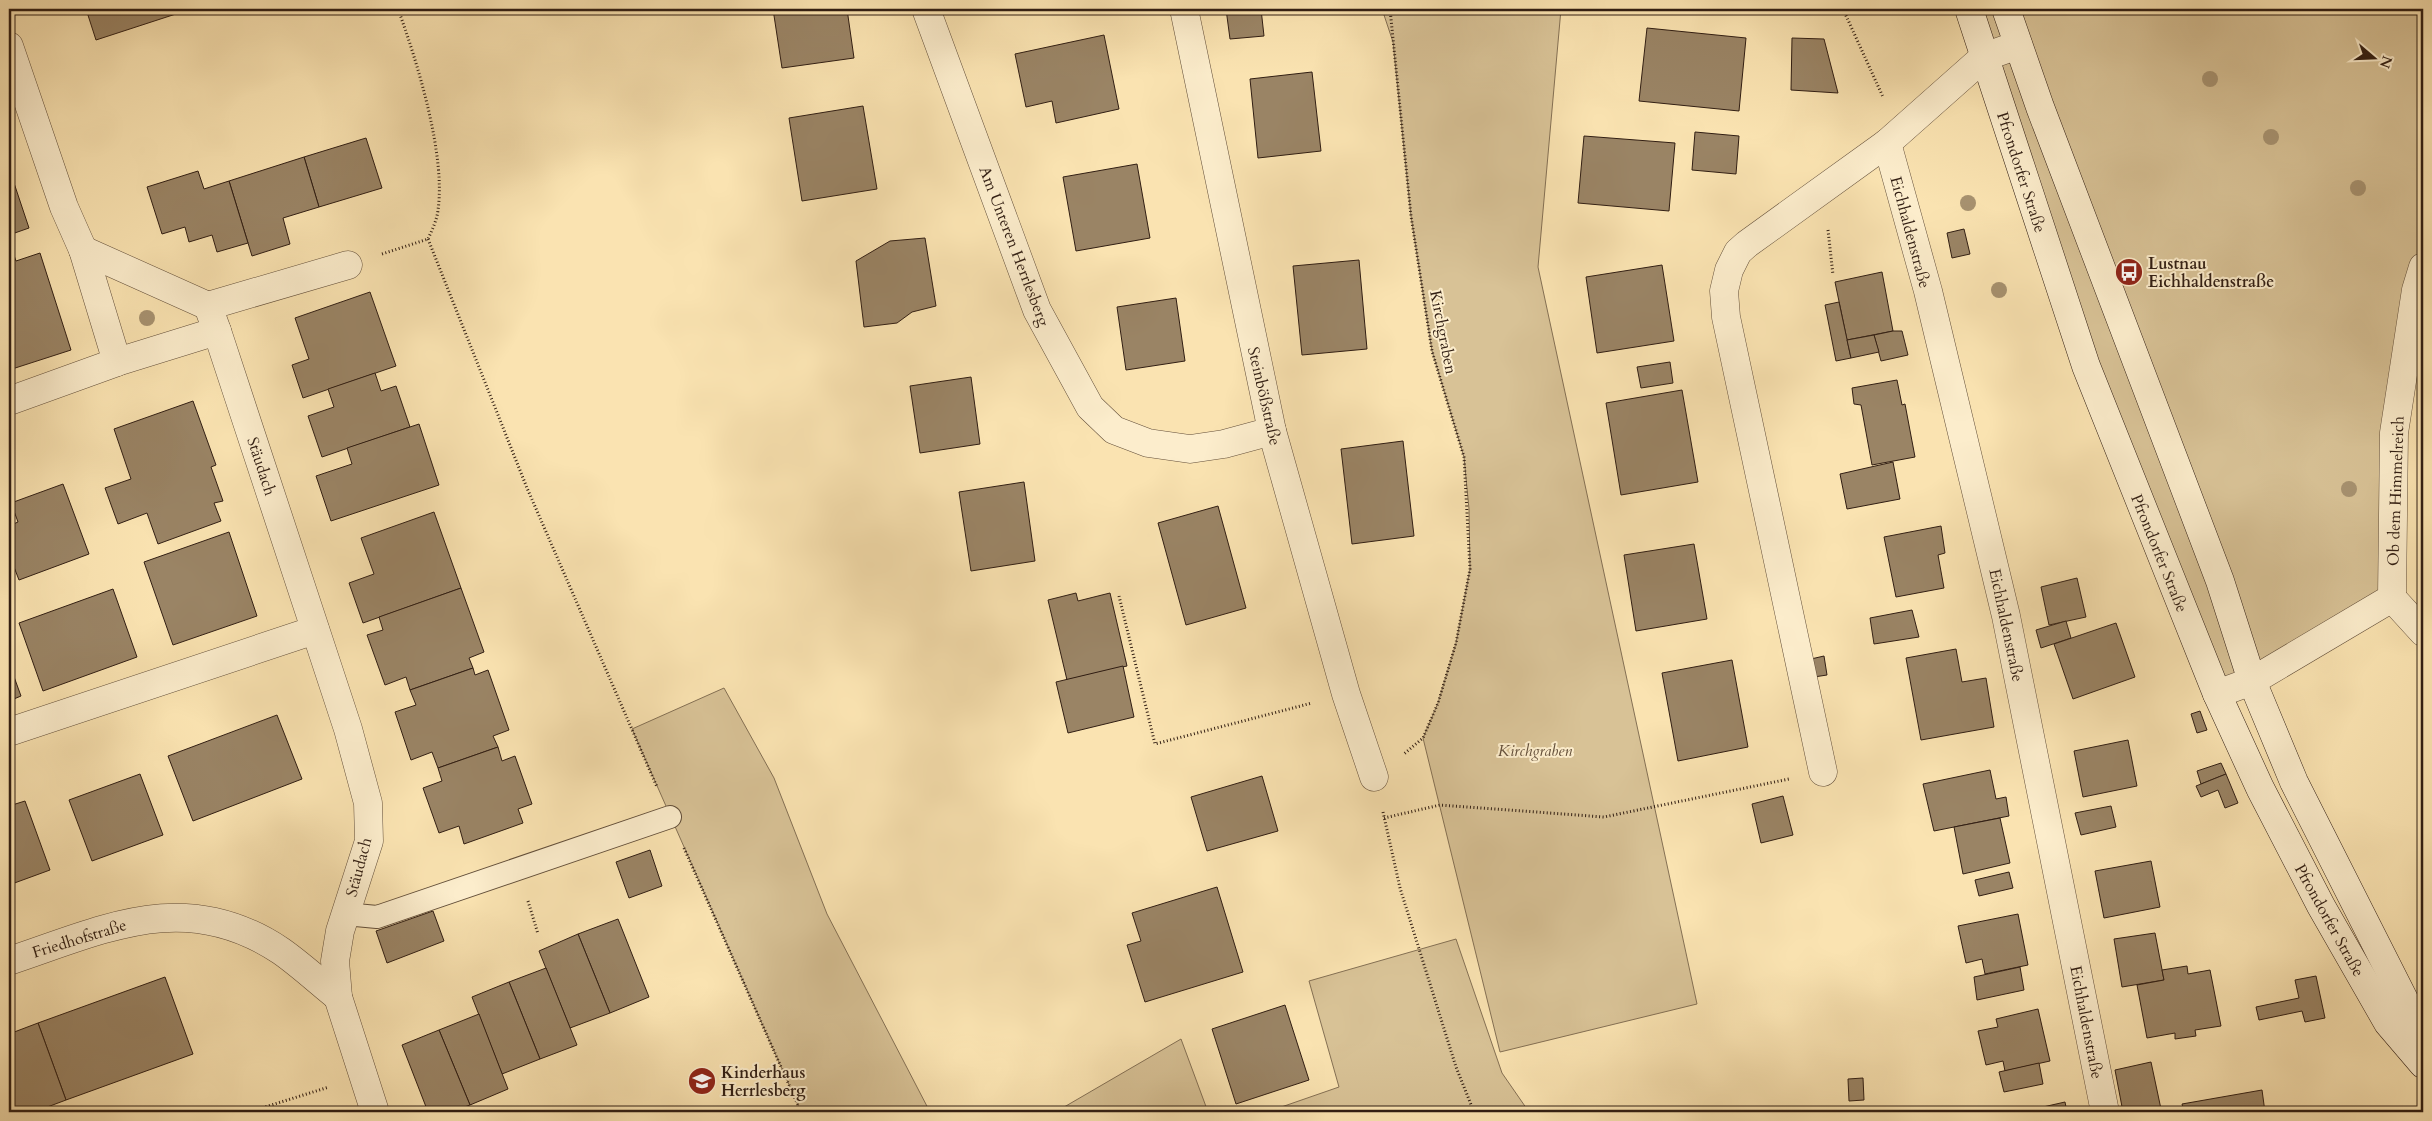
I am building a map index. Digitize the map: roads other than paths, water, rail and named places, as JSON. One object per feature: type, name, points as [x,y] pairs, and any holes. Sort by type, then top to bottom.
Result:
[{"type":"street","name":"Am Unteren Herrlesberg","points":[[926,9],[1037,310],[1090,407],[1114,430],[1148,443],[1190,449],[1224,444],[1272,431]]},
{"type":"street","name":"Steinbößstraße","points":[[1184,9],[1272,431],[1346,694],[1374,777]]},
{"type":"street","name":"Pfrondorfer Straße","points":[[1969,9],[2086,366],[2217,694],[2260,788],[2321,906],[2388,1024],[2423,1064]]},
{"type":"street","name":"Pfrondorfer Straße","points":[[2006,9],[2220,581],[2252,681],[2294,782],[2423,1037]]},
{"type":"street","points":[[1824,772],[1733,350],[1724,291],[1729,270],[1738,252],[1754,237],[1824,190],[1893,138],[1984,57],[2018,45]]},
{"type":"street","points":[[9,46],[16,93],[82,250],[117,362]]},
{"type":"street","name":"Eichhaldenstraße","points":[[1893,138],[2006,616],[2105,1112]]},
{"type":"street","points":[[82,250],[208,306],[348,265]]},
{"type":"street","name":"Ob dem Himmelreich","points":[[2392,598],[2394,433],[2416,290],[2423,267]]},
{"type":"street","name":"Stäudach","points":[[208,306],[348,729],[368,804],[369,841],[345,914],[335,961],[338,997],[375,1112]]},
{"type":"street","points":[[9,401],[117,362],[217,331]]},
{"type":"street","points":[[2217,694],[2252,681],[2392,598],[2423,632]]},
{"type":"street","points":[[9,732],[315,630]]},
{"type":"street","name":"Friedhofstraße","points":[[9,961],[98,929],[129,922],[176,917],[208,920],[236,928],[281,951],[338,997]]},
{"type":"lane","points":[[345,914],[377,916],[670,817]]},
{"type":"place","name":"Lustnau Eichhaldenstraße","points":[[2129,272]]},
{"type":"place","name":"Kinderhaus Herrlesberg","points":[[702,1081]]},
{"type":"park label","name":"Kirchgraben","points":[[1535,750]]}]
